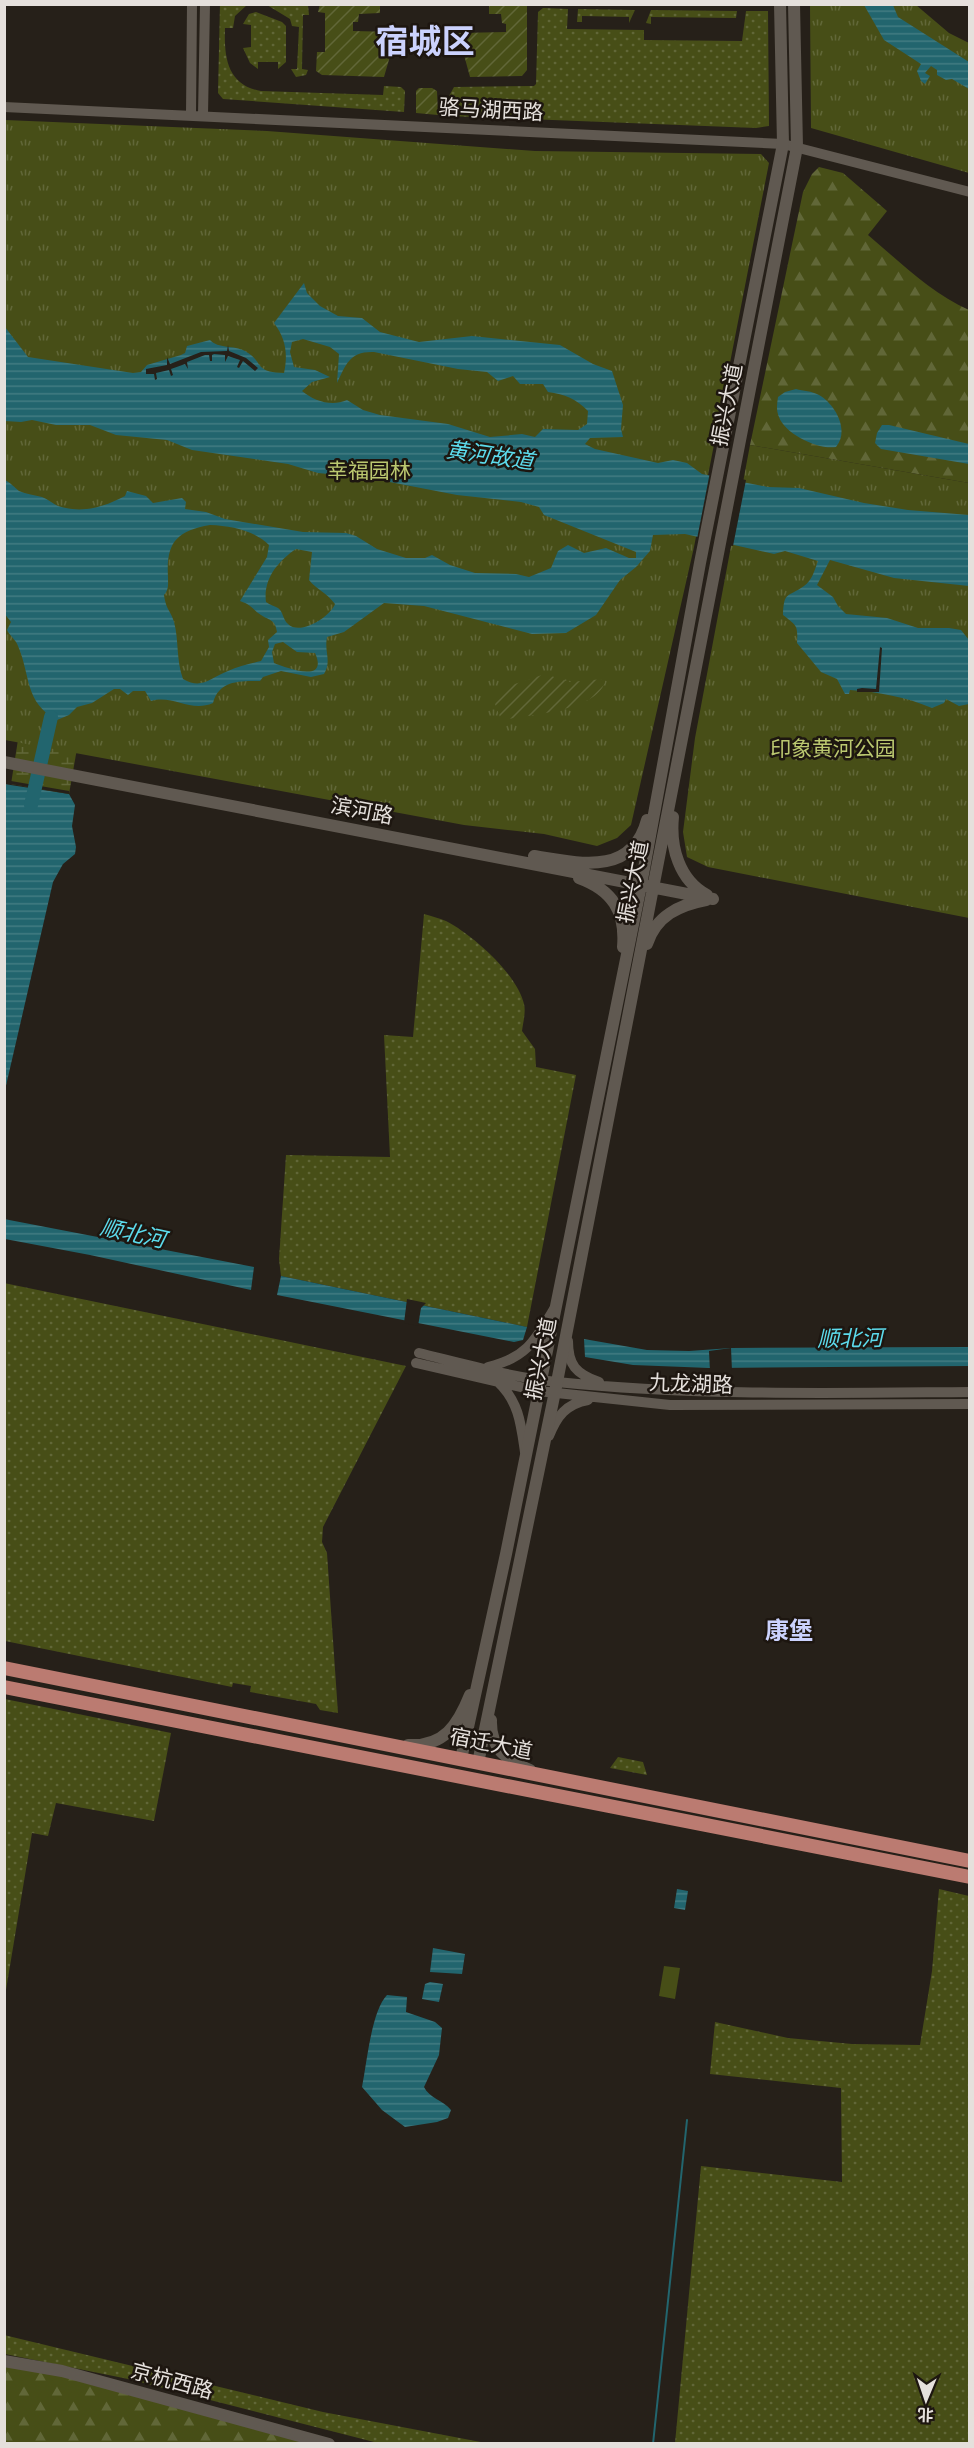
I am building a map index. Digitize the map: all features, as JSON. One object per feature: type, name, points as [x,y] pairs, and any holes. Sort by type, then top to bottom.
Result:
[{"type":"main road","name":"振兴大道","points":[[646,886],[664,758],[700,563],[783,144],[780,4]]},
{"type":"main road","name":"振兴大道","points":[[478,1763],[542,1456],[646,886],[680,747],[797,147],[794,4]]},
{"type":"main road","points":[[680,747],[671,833],[673,846],[689,881],[698,890],[713,898]]},
{"type":"main road","points":[[493,856],[523,854],[597,864],[626,854],[645,828],[664,758]]},
{"type":"main road","name":"滨河路","points":[[7,762],[713,898]]},
{"type":"main road","points":[[493,856],[581,878],[608,893],[622,921],[626,988]]},
{"type":"main road","points":[[626,988],[650,934],[658,923],[680,907],[713,898]]},
{"type":"main road","name":"振兴大道","points":[[461,1759],[483,1663],[556,1306],[626,988]]},
{"type":"main road","points":[[379,1743],[423,1746],[450,1731],[459,1719],[483,1663]]},
{"type":"main road","name":"宿迁大道","points":[[4,1668],[969,1861]]},
{"type":"main road","points":[[497,1670],[491,1721],[491,1731],[496,1746],[510,1761],[563,1780]]},
{"type":"main road","name":"宿迁大道","points":[[4,1687],[969,1877]]},
{"type":"main road","name":"京杭西路","points":[[4,2361],[62,2371],[329,2444]]},
{"type":"street","points":[[191,114],[192,4]]},
{"type":"street","points":[[203,115],[205,4]]},
{"type":"street","name":"骆马湖西路","points":[[4,107],[191,114],[783,144],[969,192]]},
{"type":"street","points":[[483,1368],[506,1363],[527,1349],[556,1306]]},
{"type":"street","points":[[568,1320],[569,1358],[573,1366],[590,1378],[610,1386]]},
{"type":"street","name":"九龙湖路","points":[[540,1385],[483,1368],[417,1358],[498,1382],[555,1387],[597,1398],[670,1405],[969,1404]]},
{"type":"street","points":[[498,1382],[513,1397],[518,1408],[525,1457]]},
{"type":"street","name":"九龙湖路","points":[[555,1387],[610,1386],[716,1393],[969,1392]]},
{"type":"street","points":[[542,1456],[561,1412],[579,1401],[597,1398]]},
{"type":"green space","points":[[220,4],[247,5],[235,16],[233,28],[225,28],[227,59],[234,76],[241,83],[261,91],[383,95],[384,86],[401,87],[405,91],[404,112],[223,99],[218,93]]},
{"type":"green space","points":[[320,4],[380,5],[380,13],[359,14],[358,22],[353,22],[353,31],[397,32],[384,77],[322,75],[316,71],[317,52],[325,52],[325,13],[318,12]]},
{"type":"green space","points":[[267,5],[308,5],[309,15],[303,15],[302,69],[308,70],[306,75],[296,77],[291,69],[297,69],[299,27],[292,26],[290,19]]},
{"type":"green space","points":[[489,5],[527,6],[527,70],[522,76],[470,77],[458,33],[506,32],[506,24],[502,23],[501,14],[489,14]]},
{"type":"green space","points":[[810,5],[916,5],[949,33],[969,43],[969,173],[811,128]]},
{"type":"green space","points":[[543,8],[568,9],[567,29],[644,30],[644,40],[742,41],[746,11],[768,11],[769,126],[756,128],[449,116],[449,96],[454,87],[534,86],[536,84],[538,12]]},
{"type":"green space","points":[[578,9],[635,10],[629,23],[629,17],[582,16],[582,22],[577,22]]},
{"type":"green space","points":[[651,10],[737,11],[736,18],[651,17],[651,24],[646,23]]},
{"type":"green space","points":[[256,12],[282,22],[286,26],[286,62],[278,69],[278,62],[258,62],[258,69],[250,63],[243,48],[251,47],[251,25],[243,24],[249,14]]},
{"type":"green space","points":[[419,88],[432,88],[437,91],[438,115],[416,113],[416,91]]},
{"type":"green space","name":"幸福园林","points":[[5,120],[267,131],[535,151],[761,154],[769,163],[694,547],[631,825],[617,838],[597,846],[544,834],[464,825],[5,740]]},
{"type":"green space","points":[[819,167],[843,173],[887,211],[868,235],[929,286],[969,310],[969,483],[750,445],[803,192],[812,174]]},
{"type":"green space","name":"印象黄河公园","points":[[750,445],[969,483],[969,918],[708,867],[687,857],[683,832],[695,738]]},
{"type":"green space","points":[[545,674],[570,682],[603,679],[605,682],[590,699],[578,705],[509,719],[500,717],[495,704],[503,688]]},
{"type":"green space","points":[[24,702],[78,743],[69,794],[11,784]]},
{"type":"green space","points":[[424,914],[457,927],[492,956],[513,980],[524,1004],[522,1031],[535,1049],[536,1067],[576,1075],[527,1327],[281,1276],[279,1259],[286,1155],[390,1157],[384,1035],[413,1037]]},
{"type":"green space","points":[[4,1283],[406,1366],[323,1527],[322,1542],[327,1553],[338,1713],[320,1710],[316,1704],[250,1692],[251,1686],[233,1683],[232,1687],[5,1641]]},
{"type":"green space","points":[[5,1699],[171,1733],[154,1821],[56,1803],[48,1836],[32,1833],[5,1996]]},
{"type":"green space","points":[[618,1757],[643,1762],[647,1775],[610,1768]]},
{"type":"green space","points":[[939,1889],[969,1896],[969,2443],[675,2443],[701,2166],[842,2182],[841,2088],[710,2074],[715,2022],[788,2038],[852,2044],[920,2045],[932,1971]]},
{"type":"green space","points":[[664,1966],[680,1968],[675,1999],[659,1996]]},
{"type":"green space","points":[[4,2335],[323,2412],[486,2443],[378,2443],[128,2379],[5,2354]]},
{"type":"green space","points":[[5,2365],[34,2368],[314,2444],[5,2444]]},
{"type":"water","points":[[864,5],[893,5],[898,17],[969,62],[969,89],[952,79],[946,80],[937,75],[937,70],[931,66],[925,73],[930,76],[925,84],[921,81],[917,71],[921,64],[884,40]]},
{"type":"water","name":"黄河故道","points":[[304,283],[307,293],[320,306],[338,316],[362,318],[380,332],[419,342],[472,336],[560,345],[593,364],[612,371],[623,405],[621,429],[623,437],[590,438],[585,444],[595,449],[658,463],[673,460],[687,463],[702,474],[768,487],[799,488],[864,503],[908,510],[969,515],[969,586],[894,578],[830,560],[817,585],[833,597],[846,614],[887,618],[918,628],[961,630],[969,640],[969,704],[959,706],[946,699],[944,703],[932,708],[882,694],[850,690],[849,694],[845,694],[837,679],[821,672],[797,643],[796,626],[783,615],[786,598],[809,581],[818,561],[785,551],[774,554],[685,534],[653,535],[650,551],[620,580],[596,615],[566,633],[532,634],[424,606],[384,603],[344,632],[327,637],[328,660],[324,674],[311,677],[281,671],[263,677],[260,681],[231,683],[220,690],[213,703],[197,706],[159,699],[151,701],[145,691],[133,691],[128,695],[120,689],[114,689],[92,703],[77,707],[69,715],[57,720],[46,713],[34,697],[18,646],[7,630],[11,622],[4,613],[5,480],[19,491],[42,497],[58,506],[76,509],[93,508],[109,503],[125,496],[127,491],[146,496],[153,503],[182,498],[186,502],[185,509],[206,512],[225,519],[303,532],[346,533],[356,536],[377,549],[406,558],[425,558],[432,555],[450,565],[475,573],[516,574],[529,577],[551,568],[558,551],[568,545],[584,553],[606,548],[629,558],[636,558],[636,552],[544,515],[539,507],[521,502],[457,495],[369,478],[318,473],[288,464],[192,450],[167,440],[116,435],[90,425],[56,425],[32,420],[5,421],[5,327],[28,357],[133,373],[141,372],[147,365],[185,353],[187,346],[210,340],[217,345],[245,351],[267,371],[284,373],[285,347],[274,323]],"holes":[[[303,339],[330,347],[339,354],[337,383],[346,365],[354,356],[374,352],[458,369],[487,372],[498,381],[513,376],[520,384],[543,384],[548,392],[575,400],[584,407],[588,411],[587,424],[578,430],[543,429],[535,437],[522,434],[490,437],[448,424],[380,415],[363,410],[347,400],[335,403],[323,402],[302,391],[312,382],[330,377],[315,370],[294,367],[290,352],[292,342]],[[210,525],[226,526],[249,532],[269,545],[267,557],[240,601],[272,621],[277,632],[268,640],[269,647],[261,661],[236,668],[201,683],[183,679],[174,622],[164,595],[168,587],[171,547],[181,535]],[[296,549],[312,552],[309,580],[335,604],[321,619],[300,628],[288,624],[280,609],[266,602],[269,578]],[[283,642],[297,652],[315,653],[318,663],[316,668],[305,672],[274,663],[272,652],[275,644]]]},
{"type":"water","points":[[796,389],[819,395],[835,411],[842,433],[836,447],[820,446],[803,440],[782,423],[777,412],[778,397]]},
{"type":"water","points":[[882,425],[969,444],[969,464],[881,449],[875,443]]},
{"type":"water","points":[[4,784],[69,794],[75,805],[72,826],[76,847],[75,854],[63,864],[53,882],[5,1090]]},
{"type":"water","points":[[4,1219],[254,1267],[251,1290],[5,1239]]},
{"type":"water","points":[[281,1276],[527,1327],[523,1340],[514,1342],[277,1295]]},
{"type":"water","points":[[584,1339],[647,1350],[689,1351],[731,1348],[969,1347],[969,1366],[710,1368],[633,1365],[585,1357]]},
{"type":"water","points":[[677,1889],[688,1891],[685,1910],[674,1908]]},
{"type":"water","points":[[433,1948],[465,1954],[462,1974],[430,1972]]},
{"type":"water","points":[[430,1982],[443,1984],[439,2002],[422,1999],[425,1984]]},
{"type":"water","points":[[387,1995],[407,1997],[406,2012],[435,2022],[442,2028],[439,2055],[424,2087],[429,2094],[451,2110],[448,2118],[405,2127],[382,2110],[362,2087],[373,2025]]},
{"type":"pier","points":[[228,345],[229,351],[246,358],[258,368],[255,371],[243,361],[239,368],[237,367],[240,360],[228,356],[225,362],[225,355],[214,354],[212,361],[209,355],[205,355],[187,362],[188,369],[185,364],[171,369],[173,375],[171,376],[169,370],[156,373],[157,379],[155,380],[154,374],[146,374],[146,369],[167,365],[167,357],[170,364],[201,352],[227,351]]},
{"type":"pier","points":[[710,472],[746,480],[733,546],[697,539]]},
{"type":"pier","points":[[880,647],[882,648],[879,692],[857,692],[857,689],[862,688],[876,689]]},
{"type":"pier","points":[[11,781],[69,791],[69,794],[11,784]]},
{"type":"pier","points":[[407,1299],[426,1303],[421,1308],[418,1326],[404,1323]]},
{"type":"pier","points":[[731,1348],[732,1371],[710,1371],[709,1351]]},
{"type":"waterway","points":[[31,805],[51,717]]},
{"type":"waterway","points":[[653,2444],[687,2120]]},
{"type":"district","name":"宿城区","points":[[425,41]]},
{"type":"district","name":"康堡","points":[[789,1631]]},
{"type":"water label","name":"顺北河","points":[[133,1233]]},
{"type":"water label","name":"顺北河","points":[[850,1338]]}]
